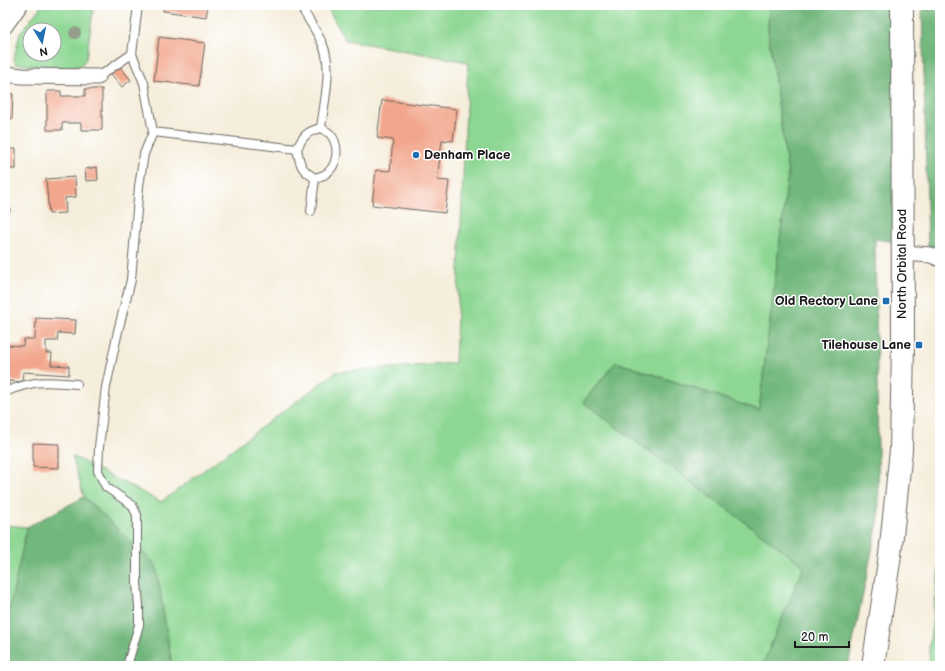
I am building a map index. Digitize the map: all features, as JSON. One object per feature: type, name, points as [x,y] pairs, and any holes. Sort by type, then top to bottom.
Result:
[{"type":"main road","name":"North Orbital Road","points":[[873,666],[890,555],[901,450],[903,345],[902,5]]},
{"type":"street","points":[[5,26],[20,5]]},
{"type":"street","points":[[5,74],[22,76],[98,77]]},
{"type":"street","points":[[902,253],[931,255],[940,259]]},
{"type":"lane","points":[[127,666],[139,625],[137,583],[137,516],[132,505],[106,487],[98,471],[99,447],[106,387],[131,280],[139,186],[144,154],[153,132],[144,83],[132,54],[138,5]]},
{"type":"lane","points":[[300,5],[323,45],[327,59],[328,72],[321,128]]},
{"type":"lane","points":[[98,77],[132,54]]},
{"type":"lane","points":[[321,128],[331,134],[336,144],[337,154],[333,166],[325,174],[315,178],[305,172],[299,162],[297,149],[302,139],[311,130],[321,128]]},
{"type":"lane","points":[[153,132],[297,149]]},
{"type":"lane","points":[[311,211],[315,178]]},
{"type":"lane","points":[[5,392],[22,385],[35,382],[77,384]]},
{"type":"green space","points":[[42,5],[94,5],[86,59],[81,65],[70,69],[16,64],[14,58],[20,33],[22,30],[22,62],[62,62],[62,22],[29,22]]},
{"type":"green space","points":[[326,5],[769,5],[768,30],[788,175],[759,410],[616,362],[583,402],[805,566],[762,666],[169,666],[171,660],[156,565],[84,497],[72,456],[161,502],[336,372],[455,363],[468,62],[345,40]]},
{"type":"green space","points":[[769,5],[898,5],[901,243],[875,239],[879,517],[848,666],[762,666],[804,566],[583,402],[616,362],[759,410],[788,175],[768,30]]},
{"type":"green space","points":[[922,5],[940,5],[940,249],[928,247]]},
{"type":"green space","points":[[84,497],[156,565],[171,660],[169,666],[5,666],[5,630],[27,527]]},
{"type":"green space","points":[[5,525],[27,527],[5,632]]},
{"type":"green space","points":[[940,559],[940,666],[930,666],[929,649]]},
{"type":"building","points":[[163,5],[208,5],[206,17],[163,11]]},
{"type":"building","points":[[159,37],[205,43],[199,86],[154,81]]},
{"type":"building","points":[[120,67],[131,80],[122,87],[111,74]]},
{"type":"building","points":[[85,89],[102,89],[102,130],[81,130],[81,123],[62,123],[62,130],[47,130],[47,91],[61,91],[61,96],[85,96]]},
{"type":"building","points":[[5,93],[13,94],[12,119],[5,119]]},
{"type":"building","name":"Denham Place","points":[[382,100],[457,109],[453,141],[442,140],[437,180],[449,181],[445,213],[372,205],[376,170],[390,171],[393,140],[377,138]]},
{"type":"building","points":[[5,149],[16,149],[16,169],[5,169]]},
{"type":"building","points":[[97,167],[98,180],[86,181],[85,169]]},
{"type":"building","points":[[75,177],[76,197],[65,198],[66,213],[49,214],[46,179]]},
{"type":"building","points":[[5,192],[9,192],[10,212],[5,212]]},
{"type":"building","points":[[36,318],[76,320],[75,334],[58,333],[57,341],[46,341],[46,353],[52,353],[51,365],[69,366],[69,375],[23,372],[22,382],[9,381],[9,389],[5,388],[5,345],[23,346],[24,339],[35,339]]},
{"type":"building","points":[[33,443],[59,444],[59,468],[33,467]]},
{"type":"place","name":"Denham Place","points":[[416,155]]},
{"type":"place","name":"Old Rectory Lane","points":[[886,301]]},
{"type":"place","name":"Tilehouse Lane","points":[[919,345]]}]
